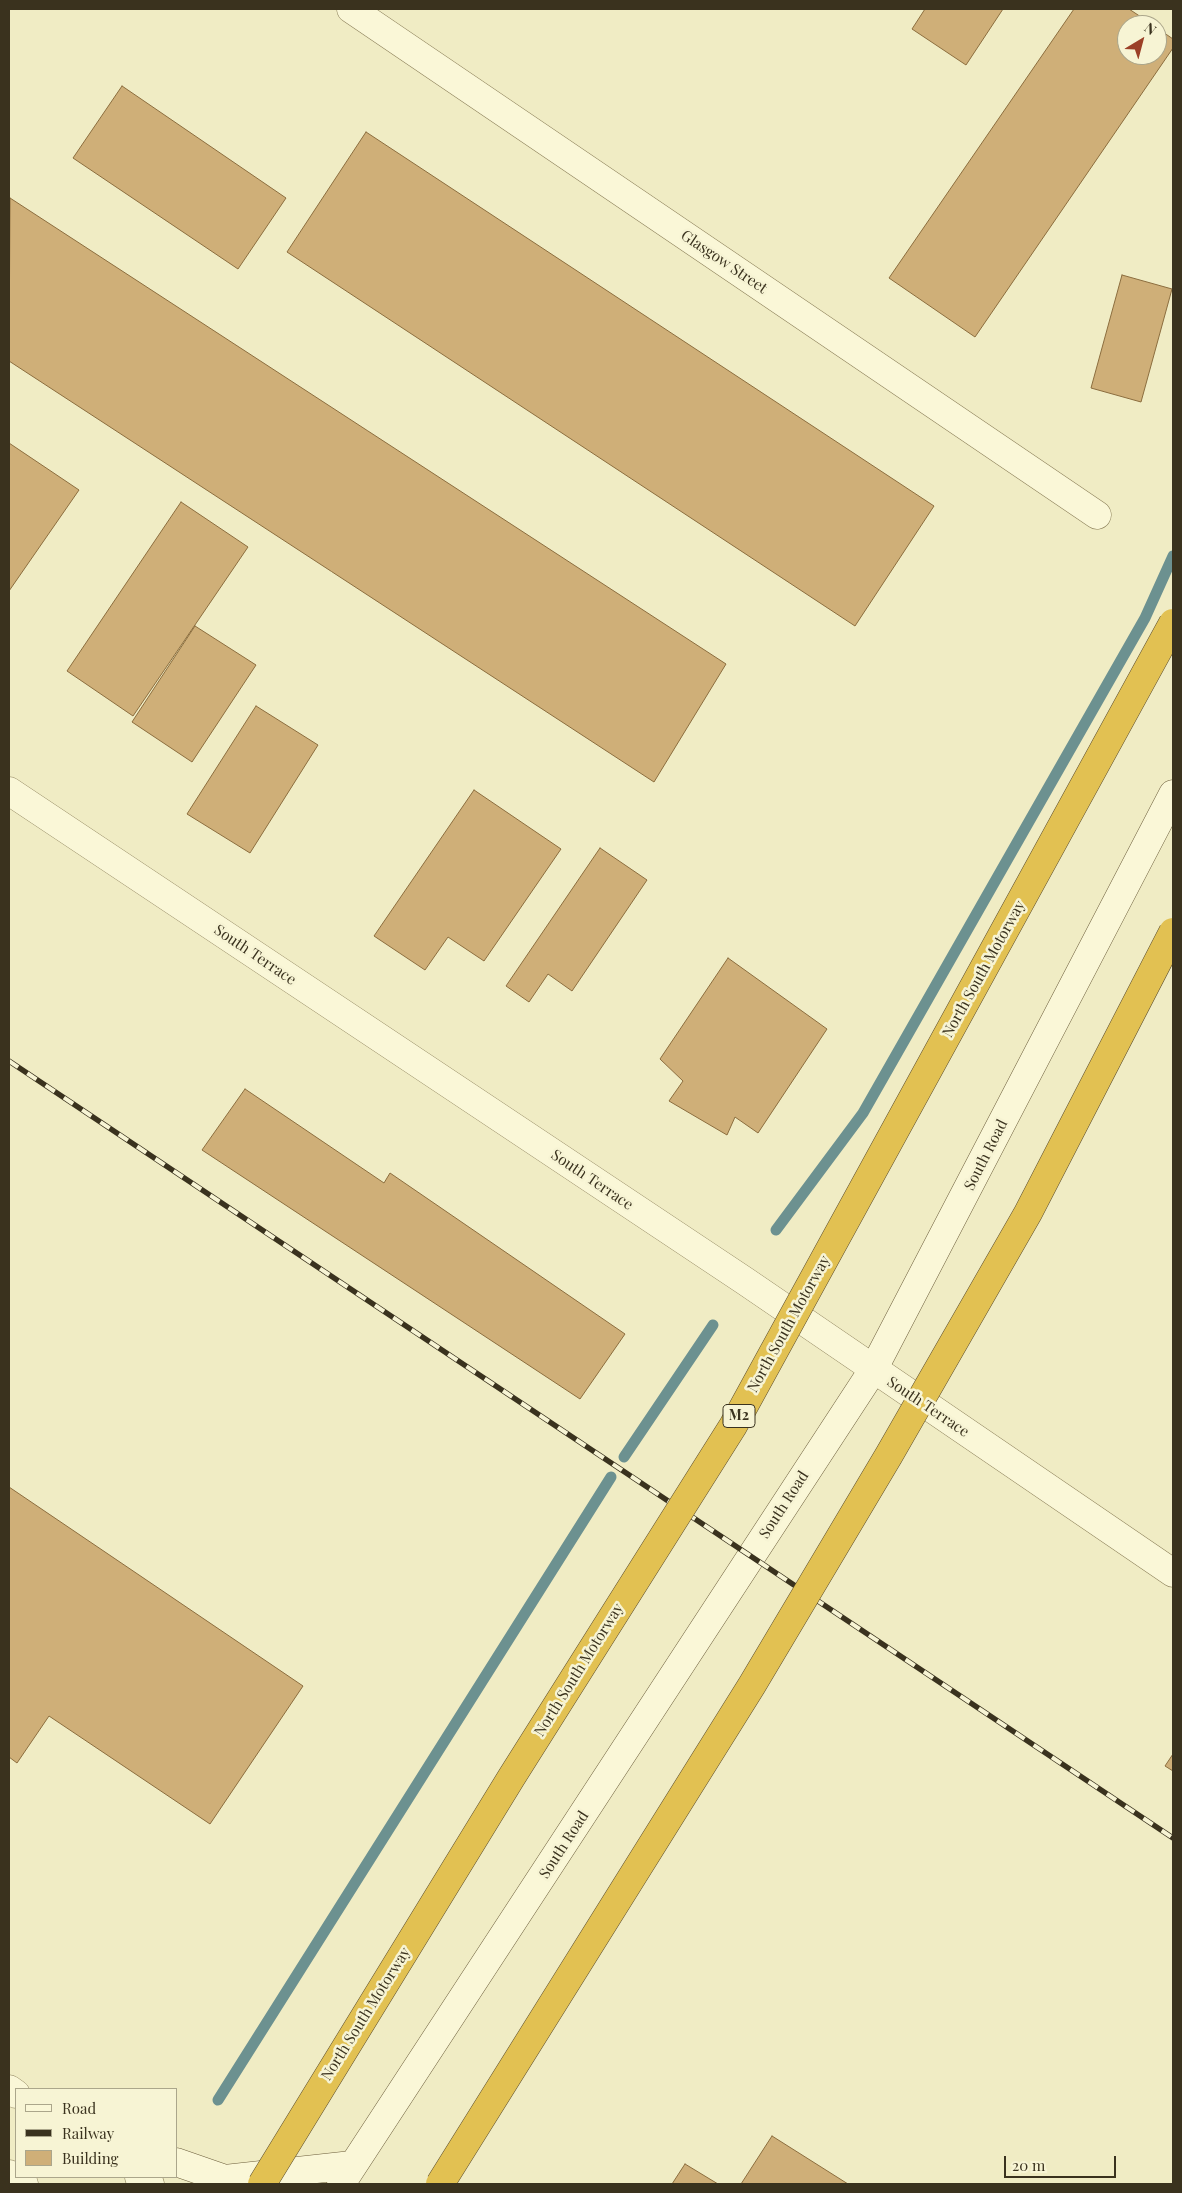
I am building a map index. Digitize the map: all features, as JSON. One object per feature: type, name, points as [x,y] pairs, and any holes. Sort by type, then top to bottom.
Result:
[{"type":"highway","name":"North South Motorway","points":[[262,2184],[511,1778],[733,1426],[1173,623]]},
{"type":"highway","points":[[440,2184],[752,1685],[889,1455],[1028,1213],[1173,932]]},
{"type":"street","name":"Glasgow Street","points":[[351,9],[1097,515]]},
{"type":"street","name":"South Terrace","points":[[9,791],[741,1278],[873,1370],[1173,1573]]},
{"type":"street","name":"South Road","points":[[347,2175],[577,1826],[751,1555],[873,1370],[1173,794]]},
{"type":"street","points":[[178,2163],[225,2179],[347,2175]]},
{"type":"street","points":[[9,2174],[24,2184]]},
{"type":"building","points":[[925,9],[1003,9],[966,65],[912,29]]},
{"type":"building","points":[[1074,9],[1129,9],[1138,15],[1117,15],[1117,65],[1161,65],[975,337],[889,278]]},
{"type":"building","points":[[1167,35],[1173,39],[1173,48],[1167,57]]},
{"type":"building","points":[[122,86],[286,198],[238,269],[73,158]]},
{"type":"building","points":[[366,132],[934,506],[855,626],[287,252]]},
{"type":"building","points":[[10,198],[726,664],[654,782],[9,361]]},
{"type":"building","points":[[1122,275],[1172,289],[1141,402],[1091,388]]},
{"type":"building","points":[[9,443],[79,490],[9,591]]},
{"type":"building","points":[[181,502],[248,547],[133,716],[67,671]]},
{"type":"building","points":[[195,626],[256,665],[192,762],[132,722]]},
{"type":"building","points":[[256,706],[318,745],[250,853],[187,814]]},
{"type":"building","points":[[474,790],[561,849],[484,961],[448,937],[425,970],[374,936]]},
{"type":"building","points":[[600,848],[647,880],[572,991],[548,974],[529,1002],[506,986]]},
{"type":"building","points":[[728,958],[827,1029],[758,1133],[735,1117],[727,1135],[669,1101],[683,1081],[660,1059]]},
{"type":"building","points":[[245,1089],[384,1183],[390,1173],[625,1334],[580,1399],[202,1150]]},
{"type":"building","points":[[9,1487],[303,1686],[210,1824],[49,1716],[17,1763],[9,1757]]},
{"type":"building","points":[[1173,1754],[1173,1771],[1165,1766]]},
{"type":"building","points":[[772,2136],[848,2184],[741,2184]]},
{"type":"building","points":[[685,2164],[718,2184],[672,2184]]},
{"type":"waterway","points":[[776,1230],[863,1113],[1145,618],[1173,556]]},
{"type":"waterway","points":[[624,1457],[713,1325]]},
{"type":"waterway","points":[[218,2100],[611,1477]]},
{"type":"railway","points":[[9,1061],[1173,1838]]}]
